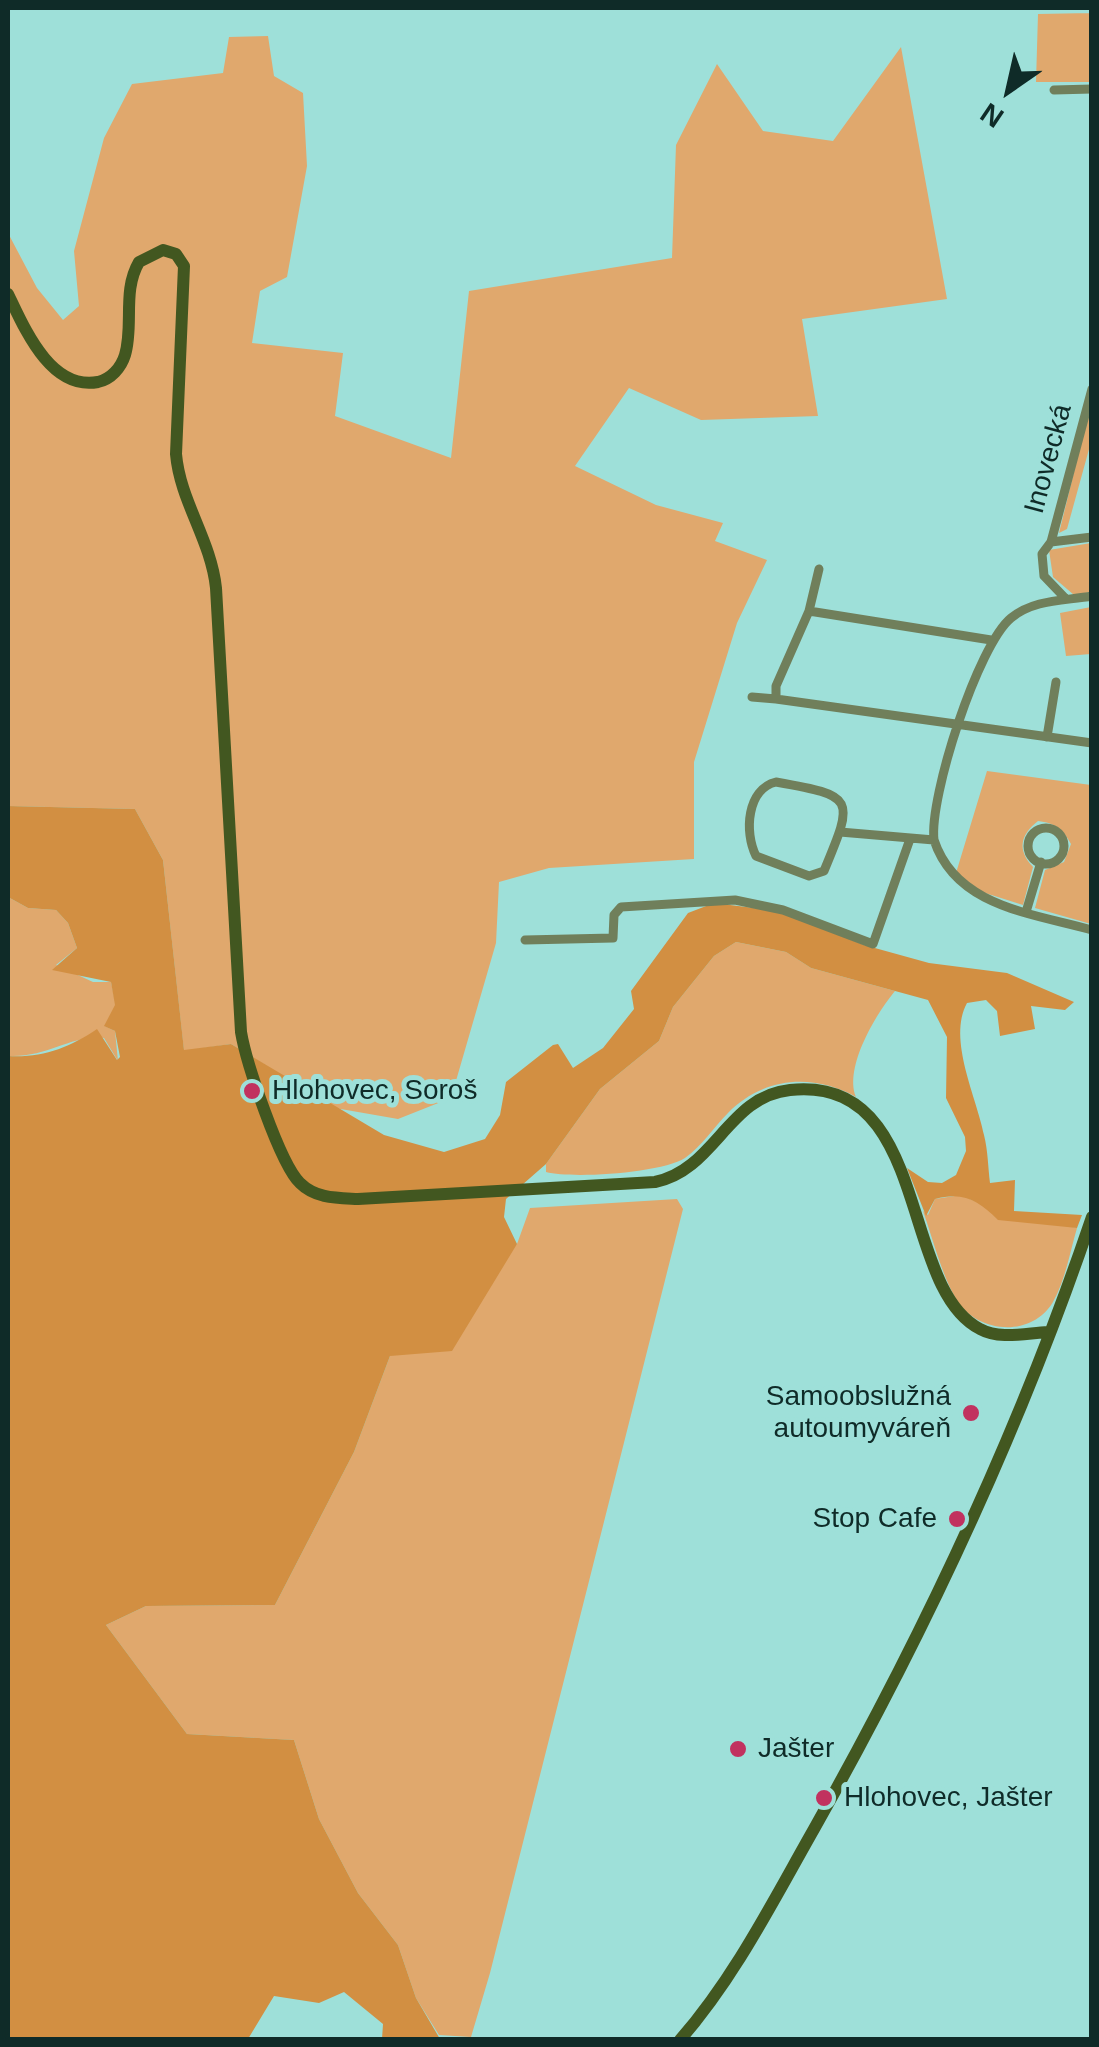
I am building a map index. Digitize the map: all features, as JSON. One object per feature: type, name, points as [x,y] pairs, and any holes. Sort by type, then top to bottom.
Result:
[{"type":"main road","points":[[8,294],[46,358],[66,376],[96,382],[116,372],[125,355],[130,282],[140,260],[163,250],[177,256],[185,268],[176,454],[180,478],[211,555],[216,588],[240,1032],[256,1084],[301,1184],[323,1196],[358,1198],[661,1181],[698,1161],[736,1117],[762,1096],[793,1089],[820,1090],[860,1109],[882,1132],[946,1291],[966,1320],[997,1335],[1048,1332]]},
{"type":"main road","points":[[680,2040],[710,2004],[764,1919],[905,1662],[990,1480],[1092,1217]]},
{"type":"street","points":[[1054,90],[1092,89]]},
{"type":"street","name":"Inovecká","points":[[1047,582],[1041,568],[1092,389]]},
{"type":"street","points":[[1051,542],[1092,536]]},
{"type":"street","points":[[776,699],[776,686],[809,611],[819,569]]},
{"type":"street","points":[[1038,604],[1047,582],[1069,600]]},
{"type":"street","points":[[1092,596],[1038,604],[1012,617],[992,640],[933,808],[934,840],[948,872],[962,885],[980,897],[1092,930]]},
{"type":"street","points":[[809,611],[992,640]]},
{"type":"street","points":[[1048,737],[1056,682]]},
{"type":"street","points":[[752,697],[1092,743]]},
{"type":"street","points":[[776,782],[830,792],[842,800],[846,812],[840,832],[824,871],[809,876],[756,856],[749,843],[754,796],[763,785],[776,782]]},
{"type":"street","points":[[1041,828],[1052,829],[1062,837],[1064,849],[1052,862],[1040,862],[1029,851],[1029,840],[1041,828]]},
{"type":"street","points":[[840,832],[934,840]]},
{"type":"street","points":[[525,940],[613,938],[614,914],[622,906],[689,905],[715,900],[767,906],[872,944],[910,839]]},
{"type":"street","points":[[1026,912],[1040,862]]},
{"type":"shaded area","points":[[1091,13],[1091,82],[1036,82],[1038,14]]},
{"type":"shaded area","points":[[268,36],[274,76],[303,93],[307,166],[287,277],[260,291],[252,343],[343,353],[335,416],[451,458],[469,291],[672,258],[676,145],[717,64],[763,131],[833,141],[901,47],[947,299],[802,319],[818,416],[701,420],[629,388],[575,466],[656,505],[723,523],[715,541],[767,560],[737,623],[694,762],[694,859],[549,868],[499,882],[496,943],[451,1098],[398,1119],[335,1108],[231,1044],[184,1051],[163,860],[135,809],[8,806],[8,233],[37,288],[63,320],[79,306],[74,251],[104,138],[132,84],[223,73],[229,37]]},
{"type":"shaded area","points":[[1089,411],[1091,442],[1067,529],[1059,533]]},
{"type":"shaded area","points":[[1091,543],[1091,592],[1074,595],[1053,577],[1049,550]]},
{"type":"shaded area","points":[[1091,607],[1091,654],[1066,656],[1060,613]]},
{"type":"shaded area","points":[[987,771],[1091,785],[1091,924],[1035,908],[1045,870],[1064,862],[1071,844],[1062,831],[1049,823],[1038,821],[1024,837],[1024,855],[1033,867],[1023,905],[982,892],[956,873]]},
{"type":"shaded area","points":[[8,806],[135,809],[163,860],[184,1050],[231,1044],[384,1135],[444,1152],[485,1139],[500,1115],[506,1082],[553,1045],[558,1044],[573,1068],[603,1048],[634,1009],[631,991],[688,913],[714,903],[778,911],[864,945],[929,963],[1007,973],[1074,1002],[1065,1010],[1031,1006],[1035,1029],[1000,1036],[997,1011],[986,1000],[967,1003],[960,1034],[965,1069],[985,1141],[990,1183],[1015,1180],[1014,1211],[1082,1215],[1077,1228],[998,1220],[977,1203],[954,1196],[935,1199],[926,1216],[907,1168],[928,1182],[942,1183],[956,1175],[966,1151],[965,1137],[946,1098],[947,1037],[928,1000],[811,968],[786,952],[736,942],[714,956],[673,1007],[659,1041],[600,1089],[546,1164],[506,1199],[504,1217],[517,1244],[452,1351],[390,1356],[354,1452],[275,1605],[146,1606],[106,1625],[187,1734],[294,1740],[319,1819],[358,1893],[398,1945],[416,1998],[440,2039],[382,2039],[383,2024],[344,1992],[319,2003],[274,1996],[248,2039],[8,2039],[8,1056],[55,1050],[97,1029],[117,1060],[120,1057],[115,1031],[104,1026],[115,1005],[111,982],[52,970],[77,948],[68,923],[56,910],[28,908],[8,897]]},
{"type":"shaded area","points":[[8,897],[28,908],[56,910],[68,923],[77,948],[56,965],[93,982],[111,982],[116,1005],[105,1026],[115,1031],[118,1061],[104,1038],[81,1039],[35,1053],[8,1056]]},
{"type":"shaded area","points":[[736,942],[786,952],[811,968],[895,991],[871,1027],[858,1056],[853,1085],[856,1097],[823,1084],[789,1082],[742,1101],[691,1153],[673,1163],[617,1173],[546,1172],[546,1164],[600,1089],[659,1041],[673,1007],[714,956]]},
{"type":"shaded area","points":[[961,1195],[988,1207],[1077,1228],[1057,1294],[1043,1314],[1031,1322],[1018,1326],[990,1325],[976,1319],[956,1299],[923,1211],[928,1215],[935,1199]]},
{"type":"shaded area","points":[[677,1199],[683,1209],[490,1973],[471,2037],[439,2035],[416,1998],[398,1945],[358,1893],[319,1819],[294,1740],[187,1734],[106,1625],[146,1606],[275,1605],[354,1452],[390,1356],[517,1244],[530,1208]]},
{"type":"place","name":"Hlohovec, Soroš","points":[[252,1091]]},
{"type":"place","name":"Samoobslužná autoumyváreň","points":[[971,1413]]},
{"type":"place","name":"Stop Cafe","points":[[957,1519]]},
{"type":"place","name":"Jašter","points":[[738,1749]]},
{"type":"place","name":"Hlohovec, Jašter","points":[[824,1798]]}]
